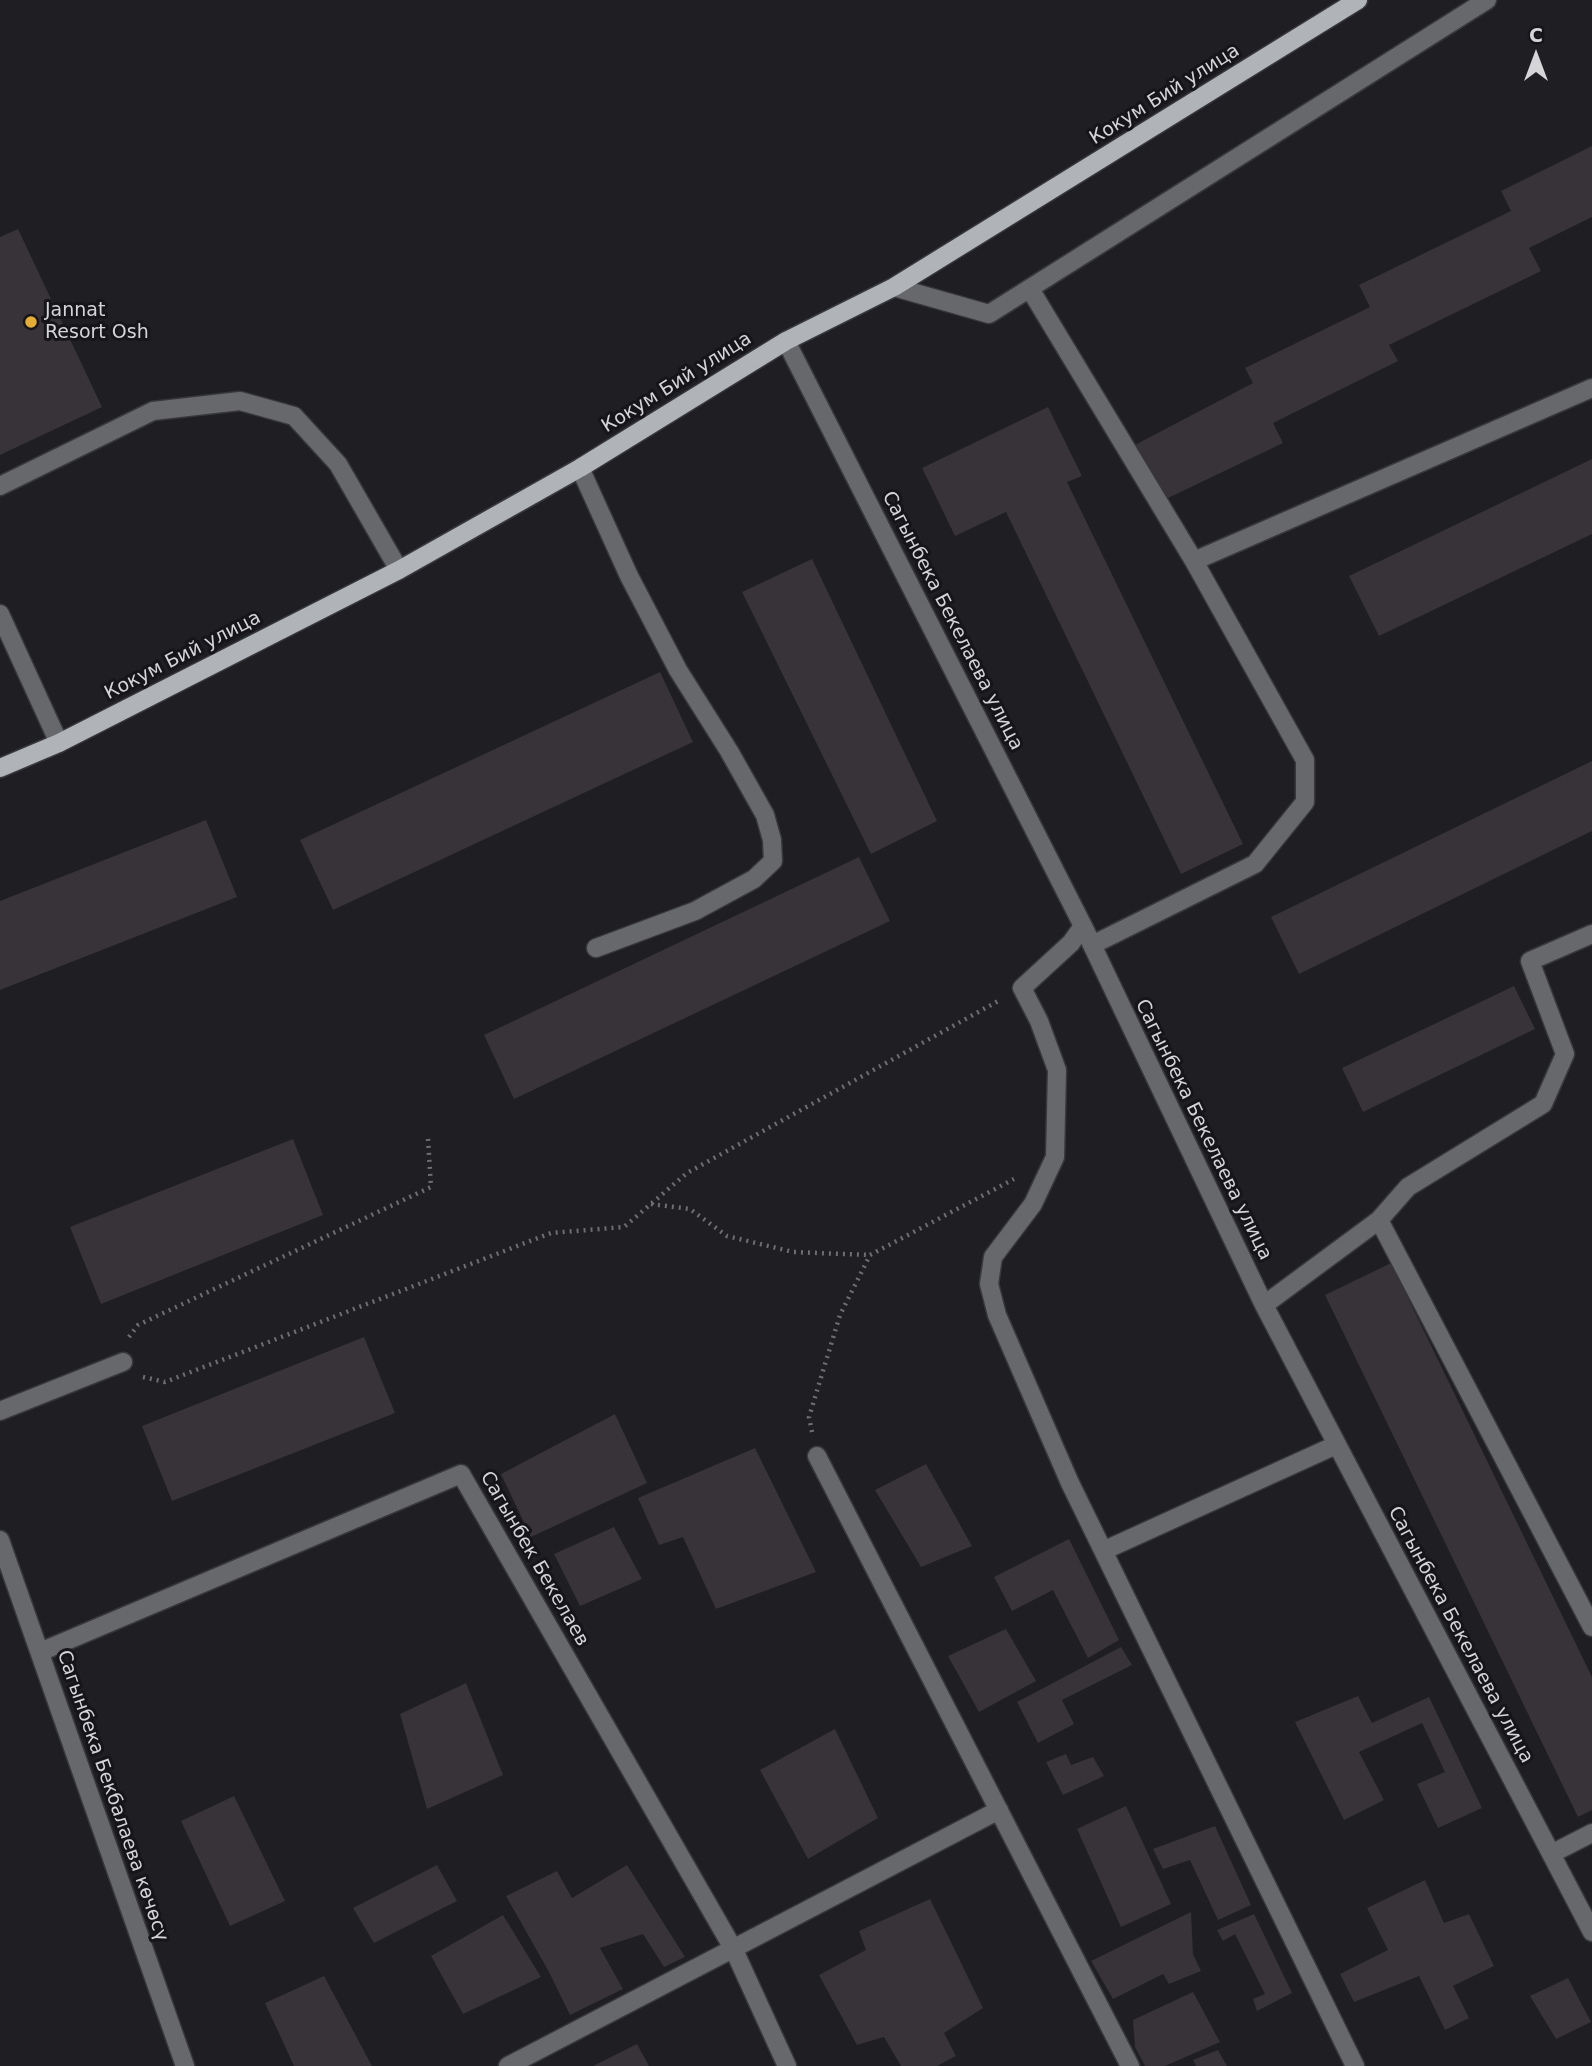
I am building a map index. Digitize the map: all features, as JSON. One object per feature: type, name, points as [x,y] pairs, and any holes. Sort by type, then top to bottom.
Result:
[{"type":"main road","name":"Кокум Бий улица","points":[[0,768],[59,743],[399,570],[580,468],[786,341],[894,287],[1357,0]]},
{"type":"street","points":[[894,287],[989,314],[1487,0]]},
{"type":"street","points":[[1030,289],[1194,561],[1305,760],[1305,802],[1255,864],[1091,945]]},
{"type":"street","name":"Сагынбека Бекелаева улица","points":[[786,341],[1083,926],[1264,1305],[1592,1932]]},
{"type":"street","points":[[1194,561],[1592,388]]},
{"type":"street","points":[[0,486],[153,411],[240,401],[294,415],[338,464],[399,570]]},
{"type":"street","points":[[580,468],[629,576],[678,670],[729,751],[765,816],[772,841],[773,861],[754,878],[695,911],[596,948]]},
{"type":"street","points":[[0,614],[59,743]]},
{"type":"street","points":[[1083,926],[1071,943],[1022,988],[1039,1021],[1058,1070],[1055,1157],[1033,1203],[993,1256],[989,1284],[997,1315],[1070,1483],[1355,2066]]},
{"type":"street","points":[[1264,1305],[1379,1220],[1408,1187],[1543,1104],[1565,1054],[1530,961],[1592,934]]},
{"type":"street","points":[[1379,1220],[1592,1627]]},
{"type":"street","points":[[0,1411],[123,1362]]},
{"type":"street","points":[[1105,1550],[1336,1445]]},
{"type":"street","points":[[817,1456],[1130,2066]]},
{"type":"street","name":"Сагынбек Бекелаев","points":[[40,1652],[461,1474],[734,1950],[787,2066]]},
{"type":"street","name":"Сагынбека Бекбалаева көчөсү","points":[[0,1540],[185,2066]]},
{"type":"street","points":[[508,2066],[999,1810]]},
{"type":"street","points":[[1551,1853],[1592,1833]]},
{"type":"path","points":[[428,1139],[431,1188],[138,1325],[120,1348],[126,1373],[165,1381],[551,1233],[624,1227],[687,1173],[1022,988]]},
{"type":"path","points":[[651,1203],[690,1209],[727,1236],[793,1252],[870,1255],[1055,1157]]},
{"type":"path","points":[[817,1456],[809,1417],[840,1315],[870,1255]]},
{"type":"building","points":[[1592,146],[1592,217],[1529,248],[1541,271],[1389,345],[1398,361],[1273,423],[1283,443],[1166,499],[1131,447],[1253,383],[1245,368],[1370,307],[1359,285],[1511,211],[1501,191]]},
{"type":"building","name":"Jannat Resort Osh","points":[[18,229],[102,407],[0,455],[0,237]]},
{"type":"building","points":[[1048,407],[1082,476],[1067,482],[1243,844],[1181,874],[1006,512],[955,536],[922,468]]},
{"type":"building","points":[[1592,459],[1592,534],[1379,636],[1349,576]]},
{"type":"building","points":[[812,559],[937,821],[871,854],[742,592]]},
{"type":"building","points":[[660,672],[693,742],[333,910],[300,840]]},
{"type":"building","points":[[1592,761],[1592,831],[1299,974],[1271,917]]},
{"type":"building","points":[[206,820],[237,897],[0,990],[0,901]]},
{"type":"building","points":[[859,857],[890,921],[514,1099],[484,1035]]},
{"type":"building","points":[[1514,986],[1535,1029],[1363,1112],[1342,1068]]},
{"type":"building","points":[[293,1139],[323,1215],[101,1304],[70,1227]]},
{"type":"building","points":[[1391,1263],[1592,1677],[1592,1810],[1578,1817],[1325,1295]]},
{"type":"building","points":[[364,1337],[395,1413],[172,1501],[142,1426]]},
{"type":"building","points":[[615,1414],[647,1483],[531,1537],[501,1474]]},
{"type":"building","points":[[755,1448],[816,1572],[716,1609],[683,1537],[659,1545],[638,1498]]},
{"type":"building","points":[[926,1464],[972,1546],[921,1567],[875,1490]]},
{"type":"building","points":[[614,1527],[642,1579],[580,1606],[554,1554]]},
{"type":"building","points":[[1069,1539],[1119,1640],[1088,1658],[1053,1590],[1012,1611],[994,1577]]},
{"type":"building","points":[[1006,1629],[1036,1681],[979,1712],[948,1656]]},
{"type":"building","points":[[1121,1647],[1132,1665],[1062,1700],[1074,1724],[1038,1743],[1017,1702]]},
{"type":"building","points":[[466,1683],[503,1775],[427,1809],[400,1714]]},
{"type":"building","points":[[1358,1696],[1372,1723],[1429,1697],[1482,1808],[1438,1828],[1417,1784],[1445,1772],[1422,1723],[1359,1752],[1384,1800],[1344,1820],[1295,1722]]},
{"type":"building","points":[[835,1729],[878,1818],[808,1859],[760,1770]]},
{"type":"building","points":[[1066,1754],[1071,1765],[1093,1757],[1104,1776],[1063,1795],[1046,1762]]},
{"type":"building","points":[[234,1796],[285,1901],[230,1926],[181,1821]]},
{"type":"building","points":[[1126,1806],[1171,1904],[1121,1927],[1077,1829]]},
{"type":"building","points":[[1215,1826],[1251,1905],[1218,1920],[1190,1860],[1163,1869],[1153,1849]]},
{"type":"building","points":[[437,1865],[457,1901],[374,1943],[353,1908]]},
{"type":"building","points":[[627,1865],[685,1957],[664,1967],[643,1934],[600,1948],[623,1989],[570,2015],[506,1896],[557,1871],[572,1898]]},
{"type":"building","points":[[1425,1880],[1444,1923],[1469,1914],[1494,1966],[1453,1986],[1469,2018],[1445,2030],[1419,1976],[1354,2002],[1340,1974],[1388,1950],[1367,1908]]},
{"type":"building","points":[[930,1899],[983,2008],[944,2033],[956,2056],[937,2066],[901,2066],[884,2037],[857,2045],[819,1975],[866,1950],[859,1931]]},
{"type":"building","points":[[1191,1912],[1193,1954],[1201,1971],[1169,1984],[1163,1974],[1113,1999],[1091,1961]]},
{"type":"building","points":[[1254,1914],[1292,1993],[1257,2011],[1253,1999],[1265,1994],[1235,1934],[1223,1941],[1217,1930]]},
{"type":"building","points":[[503,1915],[541,1977],[463,2014],[431,1956]]},
{"type":"building","points":[[324,1976],[372,2066],[294,2066],[265,2003]]},
{"type":"building","points":[[1568,1978],[1591,2022],[1556,2039],[1530,1996]]},
{"type":"building","points":[[1193,1992],[1220,2042],[1165,2066],[1145,2066],[1135,2047],[1133,2020]]},
{"type":"building","points":[[637,2044],[649,2066],[593,2066]]},
{"type":"building","points":[[1218,2050],[1227,2066],[1196,2066],[1193,2060]]},
{"type":"place","name":"Jannat Resort Osh","points":[[31,322]]}]
